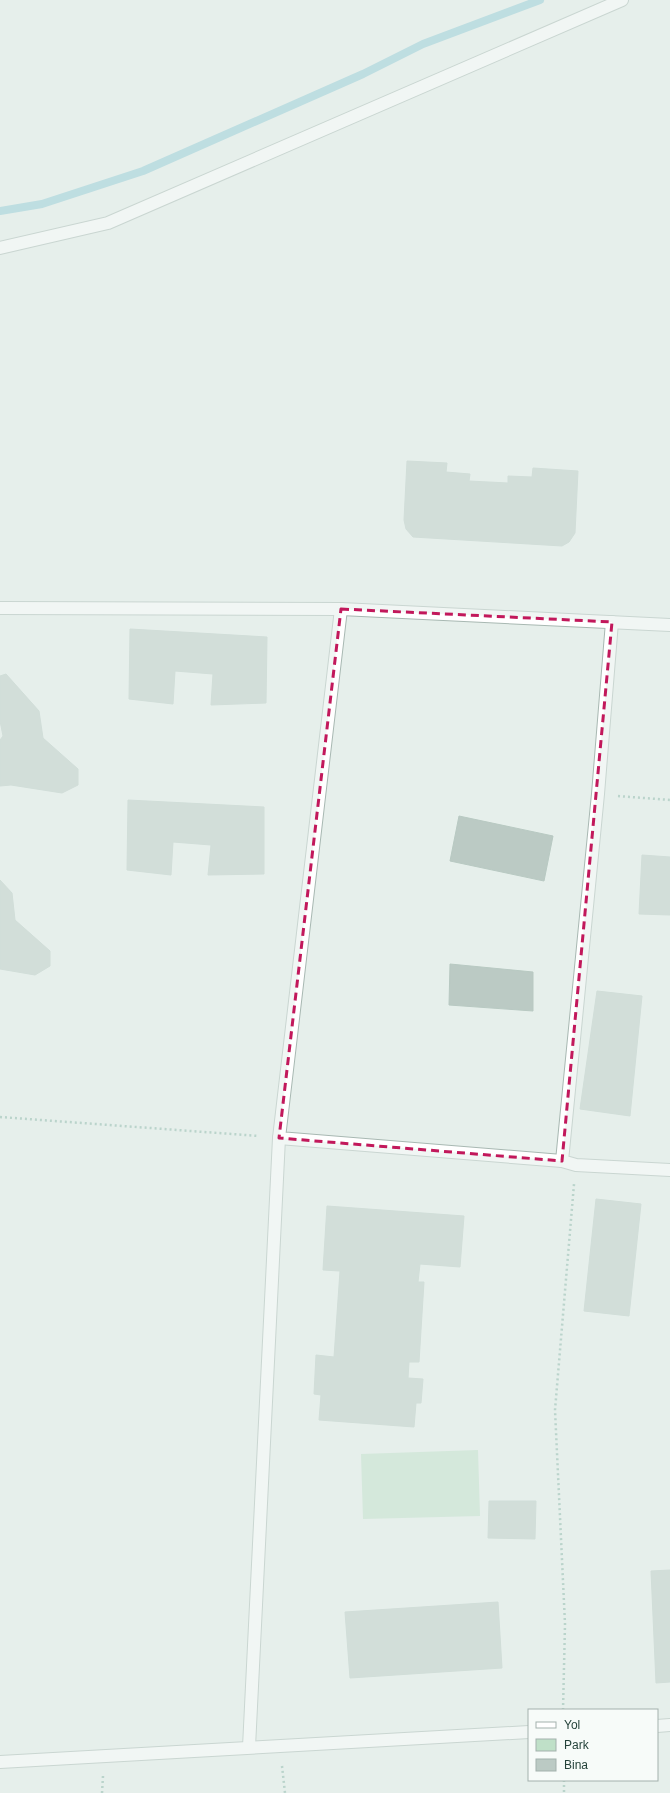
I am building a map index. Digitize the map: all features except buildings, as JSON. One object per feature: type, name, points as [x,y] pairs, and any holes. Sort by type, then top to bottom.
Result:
[{"type":"street","points":[[0,248],[108,223],[622,0]]},
{"type":"street","points":[[0,608],[341,609],[670,626]]},
{"type":"street","points":[[249,1747],[279,1138],[341,609]]},
{"type":"street","points":[[562,1161],[598,794],[612,622]]},
{"type":"street","points":[[279,1138],[562,1161],[576,1165],[670,1170]]},
{"type":"street","points":[[658,1726],[670,1725]]},
{"type":"street","points":[[0,1762],[528,1732]]},
{"type":"path","points":[[598,794],[670,800]]},
{"type":"path","points":[[0,1117],[279,1138]]},
{"type":"path","points":[[563,1709],[565,1624],[555,1410],[576,1165]]},
{"type":"path","points":[[280,1745],[285,1793]]},
{"type":"path","points":[[564,1781],[564,1793]]},
{"type":"highlighted area","points":[[341,609],[612,622],[562,1161],[279,1138]]},
{"type":"green space","points":[[478,1450],[480,1516],[363,1519],[361,1454]]},
{"type":"waterway","points":[[0,211],[42,204],[143,171],[363,74],[423,44],[540,0]]}]
